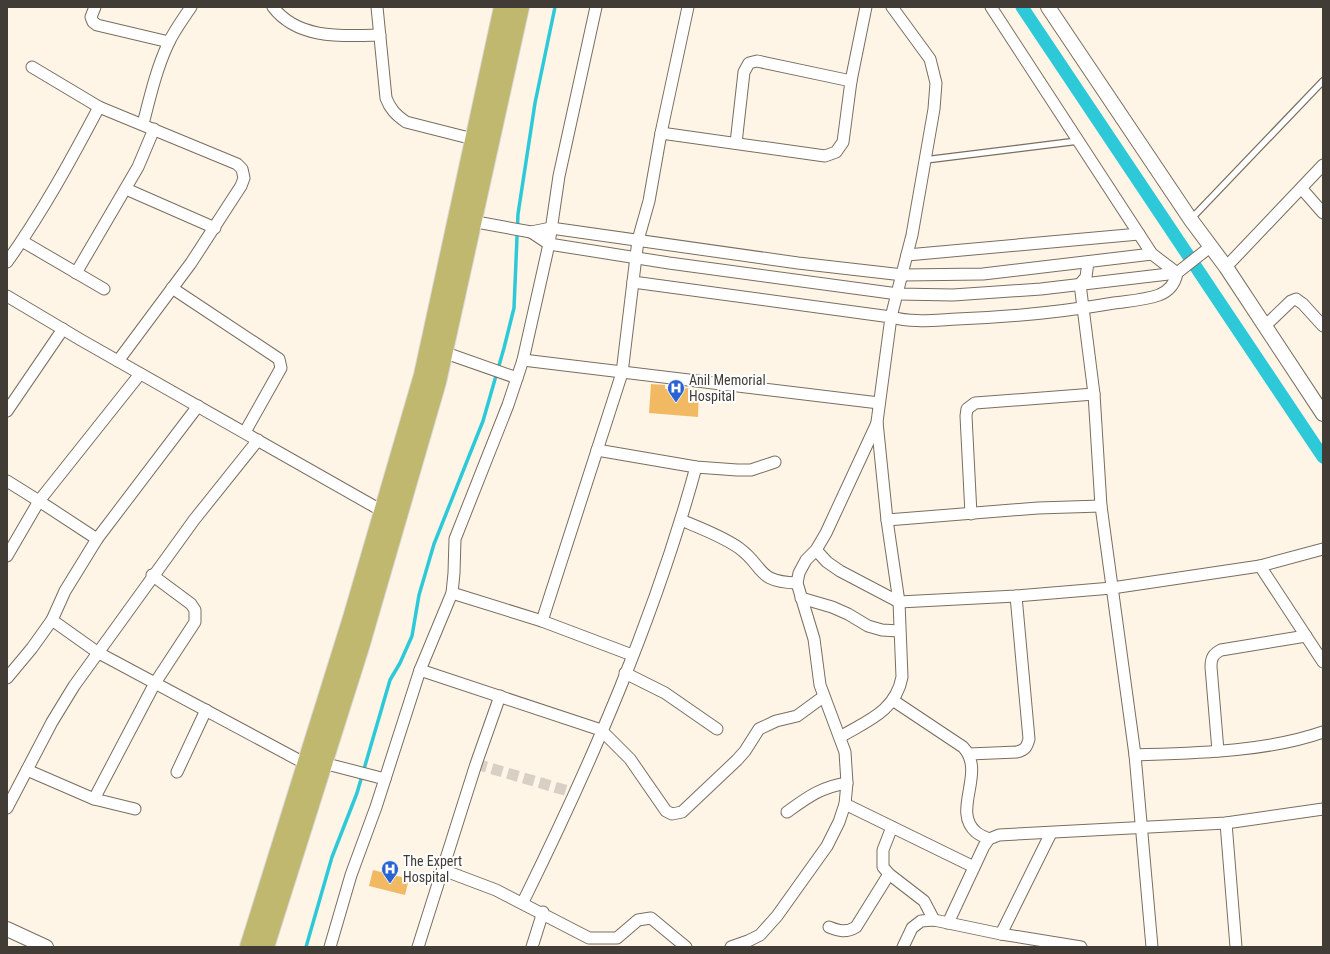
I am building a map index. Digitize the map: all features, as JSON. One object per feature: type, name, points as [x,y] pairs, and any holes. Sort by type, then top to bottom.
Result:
[{"type":"highway","points":[[265,947],[423,375],[473,139],[503,7]]},
{"type":"highway","points":[[249,947],[315,763],[360,647],[423,432],[443,352],[471,221],[520,7]]},
{"type":"street","points":[[95,7],[91,17],[93,22],[97,25],[169,42]]},
{"type":"street","points":[[143,124],[153,83],[169,42],[191,7]]},
{"type":"street","points":[[274,7],[288,22],[309,31],[336,36],[380,35]]},
{"type":"street","points":[[377,7],[386,98],[389,107],[397,116],[406,122],[473,139]]},
{"type":"street","points":[[330,947],[350,875],[385,779],[420,670],[452,593],[455,538],[476,490],[523,360],[549,244],[559,176],[596,7]]},
{"type":"street","points":[[542,621],[622,373],[638,240],[649,201],[661,133],[688,7]]},
{"type":"street","points":[[661,133],[736,142],[825,156],[836,152],[843,142],[851,81],[866,7]]},
{"type":"street","points":[[840,737],[882,712],[894,701],[900,689],[902,677],[899,602],[887,520],[877,422],[891,316],[903,275],[907,255],[925,160],[936,83],[930,59],[892,7]]},
{"type":"street","points":[[991,7],[1152,254],[1180,271]]},
{"type":"street","points":[[1048,7],[1191,220],[1207,249],[1226,267],[1323,414]]},
{"type":"street","points":[[736,142],[744,72],[749,63],[757,61],[851,81]]},
{"type":"street","points":[[32,67],[99,107],[237,164],[242,169],[244,178],[241,186],[216,228],[118,361]]},
{"type":"street","points":[[7,262],[22,242],[76,151],[99,107]]},
{"type":"street","points":[[76,273],[126,189],[149,145],[154,129]]},
{"type":"street","points":[[1226,267],[1323,166]]},
{"type":"street","points":[[126,189],[216,228]]},
{"type":"street","points":[[1302,189],[1323,212]]},
{"type":"street","points":[[471,221],[531,232],[551,228],[798,263],[903,275],[983,274],[1152,254]]},
{"type":"street","points":[[531,232],[549,244],[636,258],[898,294],[953,295],[1041,289],[1180,271]]},
{"type":"street","points":[[907,255],[1139,234]]},
{"type":"street","points":[[22,242],[104,289]]},
{"type":"street","points":[[633,282],[891,316],[912,321],[994,317],[1082,308],[1160,295],[1171,287],[1176,281],[1180,271],[1207,249]]},
{"type":"street","points":[[1088,262],[1086,277],[1080,284],[1082,308],[1094,394],[1101,506],[1135,755],[1152,947]]},
{"type":"street","points":[[172,288],[280,360],[282,364],[281,368],[245,432]]},
{"type":"street","points":[[7,296],[140,374],[245,432],[384,512]]},
{"type":"street","points":[[1265,326],[1291,301],[1296,299],[1303,304],[1323,326]]},
{"type":"street","points":[[7,412],[63,329]]},
{"type":"street","points":[[443,352],[517,378]]},
{"type":"street","points":[[523,360],[879,403]]},
{"type":"street","points":[[7,556],[39,501],[140,374]]},
{"type":"street","points":[[971,514],[966,416],[968,409],[976,403],[1094,394]]},
{"type":"street","points":[[7,678],[32,648],[52,620],[68,585],[97,539],[198,406]]},
{"type":"street","points":[[731,947],[760,935],[777,916],[827,846],[839,822],[845,804],[847,783],[845,752],[823,697],[817,671],[814,639],[797,583],[798,573],[816,550],[829,526],[877,422]]},
{"type":"street","points":[[7,808],[26,770],[74,686],[97,652],[152,575],[258,440]]},
{"type":"street","points":[[597,450],[696,466],[751,470],[775,462]]},
{"type":"street","points":[[524,902],[572,800],[625,673],[681,520],[696,466]]},
{"type":"street","points":[[7,481],[97,539]]},
{"type":"street","points":[[887,520],[1038,508],[1101,506]]},
{"type":"street","points":[[681,520],[725,539],[740,549],[761,572],[772,580],[784,583],[797,583]]},
{"type":"street","points":[[816,550],[840,571],[899,602],[1016,596],[1112,588],[1260,566],[1323,549]]},
{"type":"street","points":[[1260,566],[1323,662]]},
{"type":"street","points":[[94,799],[155,683],[195,622],[196,616],[191,604],[152,575]]},
{"type":"street","points":[[452,593],[542,621],[632,654]]},
{"type":"street","points":[[970,754],[1017,752],[1024,750],[1028,746],[1029,739],[1016,596]]},
{"type":"street","points":[[801,598],[848,614],[868,626],[882,630],[900,631]]},
{"type":"street","points":[[52,620],[97,652],[206,710],[315,763],[349,769],[385,779]]},
{"type":"street","points":[[1218,751],[1211,667],[1211,659],[1215,653],[1221,650],[1306,636]]},
{"type":"street","points":[[420,670],[601,730],[630,759],[666,811],[677,814],[682,812],[745,751],[759,729],[776,721],[797,716],[823,697]]},
{"type":"street","points":[[625,673],[665,693],[717,729]]},
{"type":"street","points":[[418,947],[474,771],[500,696]]},
{"type":"street","points":[[894,701],[963,747],[970,754],[972,772],[967,815],[970,825],[976,832],[989,840]]},
{"type":"street","points":[[177,772],[206,710]]},
{"type":"street","points":[[1135,755],[1218,751],[1278,743],[1323,732]]},
{"type":"street","points":[[26,770],[94,799],[135,809]]},
{"type":"street","points":[[787,812],[814,792],[826,787],[847,783]]},
{"type":"street","points":[[845,804],[974,867]]},
{"type":"street","points":[[948,924],[974,867],[989,840],[999,835],[1142,829],[1226,823],[1323,809]]},
{"type":"street","points":[[1226,823],[1236,947]]},
{"type":"street","points":[[892,827],[883,850],[883,867],[889,874],[924,901],[934,920]]},
{"type":"street","points":[[1001,934],[1051,833]]},
{"type":"street","points":[[443,870],[524,902],[590,938],[617,938],[638,920],[651,918],[686,947]]},
{"type":"street","points":[[829,927],[848,932],[856,927],[889,874]]},
{"type":"street","points":[[533,946],[543,912]]},
{"type":"street","points":[[903,947],[912,928],[921,921],[934,920],[1001,934],[1080,947]]},
{"type":"street","points":[[7,929],[46,947]]},
{"type":"lane","points":[[1191,220],[1323,81]]},
{"type":"lane","points":[[925,160],[1078,141]]},
{"type":"building","points":[[651,384],[665,385],[665,389],[684,391],[684,388],[699,389],[698,417],[649,413]]},
{"type":"building","points":[[373,870],[409,879],[405,895],[369,886]]},
{"type":"waterway","points":[[306,947],[332,857],[357,793],[390,680],[400,663],[412,636],[419,595],[434,544],[483,421],[504,348],[514,308],[518,214],[535,103],[555,7]]},
{"type":"waterway","points":[[1022,7],[1323,457]]},
{"type":"tunnel","points":[[476,764],[575,793]]},
{"type":"place","name":"Anil Memorial Hospital","points":[[676,403]]},
{"type":"place","name":"The Expert Hospital","points":[[390,884]]}]
